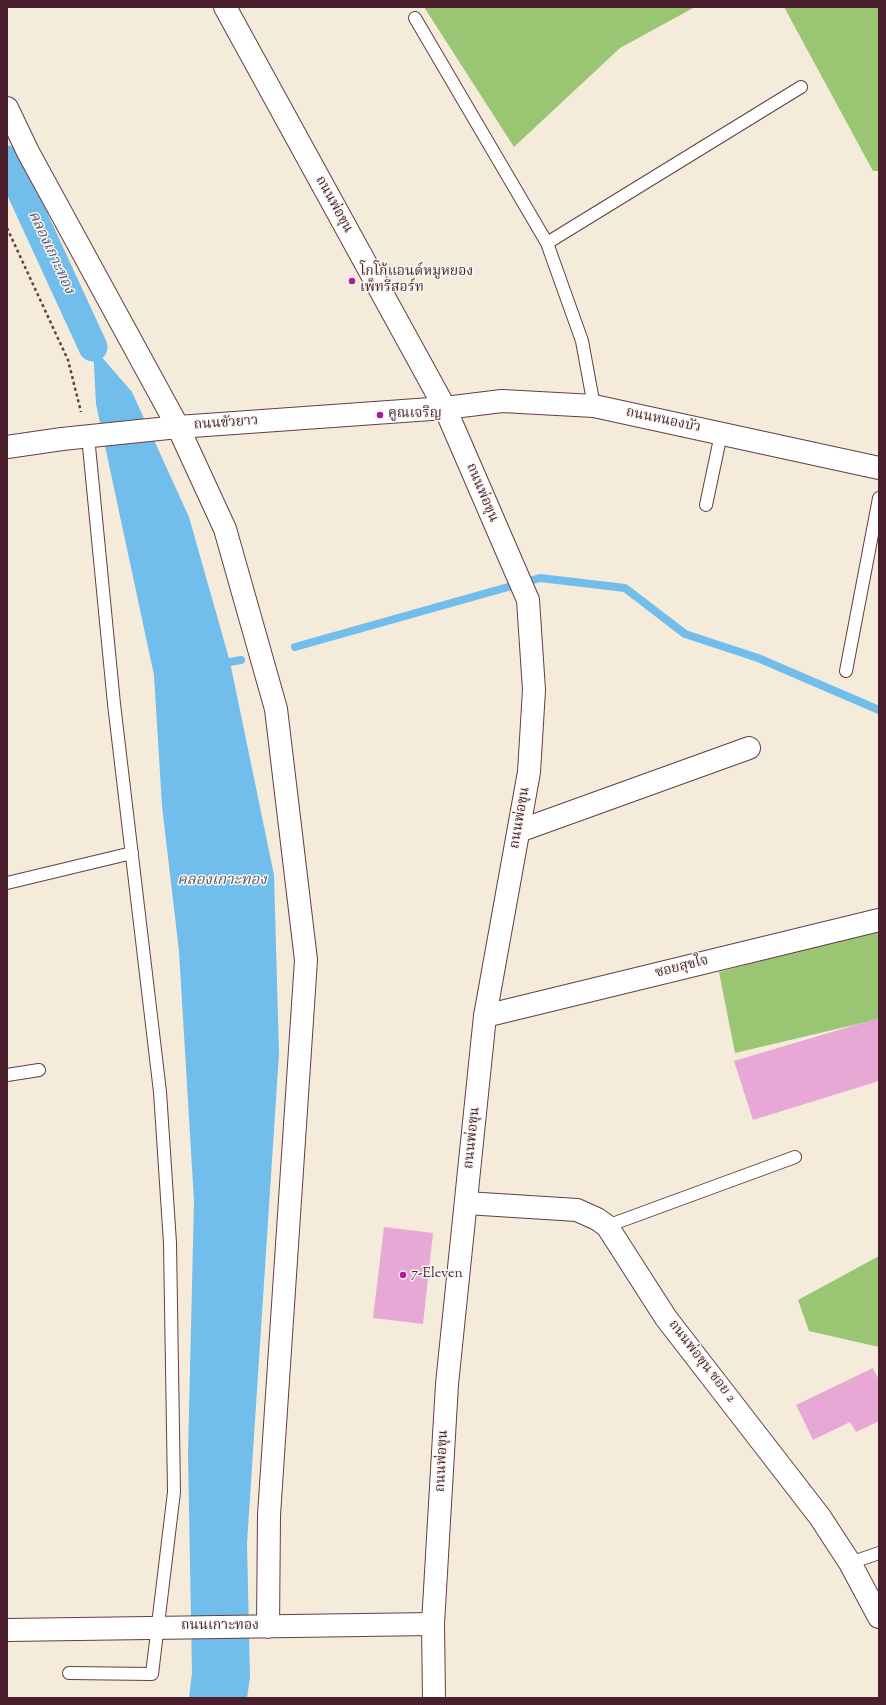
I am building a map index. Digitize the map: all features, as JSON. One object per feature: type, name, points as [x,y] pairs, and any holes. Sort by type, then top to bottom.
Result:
[{"type":"street","name":"ถนนพ่อขุน","points":[[225,7],[445,408],[528,600],[534,690],[529,772],[486,1016],[447,1384],[433,1624],[434,1698]]},
{"type":"street","points":[[7,108],[28,152],[178,427],[225,529],[276,709],[306,960],[262,1627]]},
{"type":"street","name":"ถนนหนองบัว","points":[[445,408],[502,401],[594,406],[879,468]]},
{"type":"street","name":"ถนนขัวยาว","points":[[7,447],[88,436],[178,427],[445,408]]},
{"type":"street","points":[[519,831],[749,748]]},
{"type":"street","name":"ซอยสุขใจ","points":[[486,1016],[879,920]]},
{"type":"street","name":"ถนนพ่อขุน ซอย 2","points":[[466,1203],[577,1210],[597,1219],[607,1226],[666,1318],[820,1517],[850,1563],[879,1616]]},
{"type":"street","name":"ถนนเกาะทอง","points":[[7,1630],[433,1624]]},
{"type":"lane","points":[[415,18],[547,243],[582,341],[594,406]]},
{"type":"lane","points":[[547,243],[801,87]]},
{"type":"lane","points":[[706,505],[721,434]]},
{"type":"lane","points":[[69,1673],[152,1674],[165,1628],[174,1492],[170,1243],[160,1092],[114,704],[88,436]]},
{"type":"lane","points":[[846,671],[879,498]]},
{"type":"lane","points":[[7,883],[132,853]]},
{"type":"lane","points":[[7,1075],[40,1070]]},
{"type":"lane","points":[[607,1226],[795,1157]]},
{"type":"lane","points":[[850,1563],[879,1553]]},
{"type":"path","points":[[7,228],[68,360],[88,436]]},
{"type":"green space","points":[[424,7],[695,7],[620,48],[514,147]]},
{"type":"green space","points":[[784,7],[879,7],[879,171],[873,171]]},
{"type":"green space","points":[[879,929],[879,1019],[735,1053],[719,972]]},
{"type":"green space","points":[[879,1256],[879,1347],[809,1331],[798,1300]]},
{"type":"water","name":"คลองเกาะทอง","points":[[93,347],[132,392],[189,517],[230,662],[274,875],[279,1053],[247,1543],[250,1677],[247,1698],[189,1698],[192,1673],[188,1454],[194,1201],[179,951],[162,806],[154,675],[96,404]]},
{"type":"building","points":[[879,1018],[879,1081],[753,1120],[734,1061]]},
{"type":"building","name":"7-Eleven","points":[[384,1227],[433,1233],[423,1324],[373,1318]]},
{"type":"building","points":[[873,1368],[879,1380],[879,1421],[856,1432],[850,1422],[813,1440],[796,1405]]},
{"type":"waterway","name":"คลองเกาะทอง","points":[[7,160],[93,347]]},
{"type":"waterway","points":[[295,647],[540,578],[625,588],[685,634],[758,658],[879,710]]},
{"type":"waterway","points":[[230,662],[241,660]]},
{"type":"place","name":"โกโก้แอนด์หมูหยอง เพ็ทรีสอร์ท","points":[[352,281]]},
{"type":"place","name":"คูณเจริญ","points":[[380,415]]},
{"type":"place","name":"7-Eleven","points":[[403,1275]]}]
